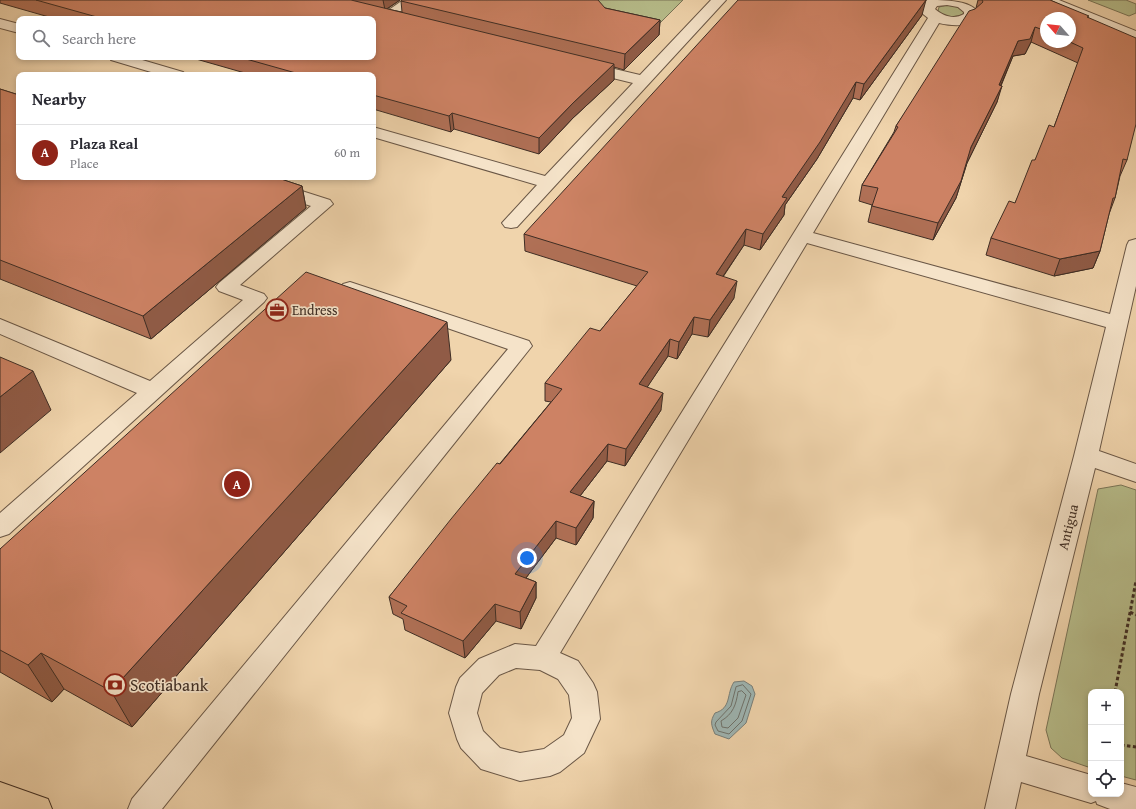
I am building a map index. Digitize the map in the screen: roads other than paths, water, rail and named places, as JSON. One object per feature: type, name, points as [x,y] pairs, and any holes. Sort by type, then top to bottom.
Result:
[{"type":"main road","points":[[0,796],[37,809]]},
{"type":"street","points":[[388,18],[412,0]]},
{"type":"street","points":[[511,223],[720,0]]},
{"type":"street","points":[[1047,0],[1136,36]]},
{"type":"street","points":[[372,14],[405,22]]},
{"type":"street","points":[[543,658],[936,17]]},
{"type":"street","points":[[0,23],[16,28]]},
{"type":"street","points":[[126,60],[168,72]]},
{"type":"street","points":[[574,64],[644,81]]},
{"type":"street","points":[[376,133],[549,183]]},
{"type":"street","points":[[0,527],[257,298],[226,287],[324,204],[249,180]]},
{"type":"street","points":[[801,235],[1117,323]]},
{"type":"street","name":"Antigua","points":[[1000,809],[1026,686],[1086,456],[1136,245]]},
{"type":"street","points":[[143,809],[522,346],[345,286]]},
{"type":"street","points":[[0,326],[153,391]]},
{"type":"street","points":[[1086,456],[1136,473]]},
{"type":"street","points":[[515,656],[543,658],[568,670],[583,692],[586,719],[574,744],[550,762],[520,767],[491,759],[471,739],[463,713],[470,687],[489,667],[515,656]]},
{"type":"street","points":[[1009,765],[1088,788]]},
{"type":"street","points":[[1118,797],[1136,802]]},
{"type":"water","points":[[744,681],[752,686],[755,694],[746,723],[729,739],[715,734],[712,723],[713,716],[715,713],[724,708],[734,682]]},
{"type":"place","name":"Endress","points":[[277,310]]},
{"type":"place","name":"Plaza Real","points":[[237,484]]},
{"type":"place","name":"Scotiabank","points":[[115,685]]}]
